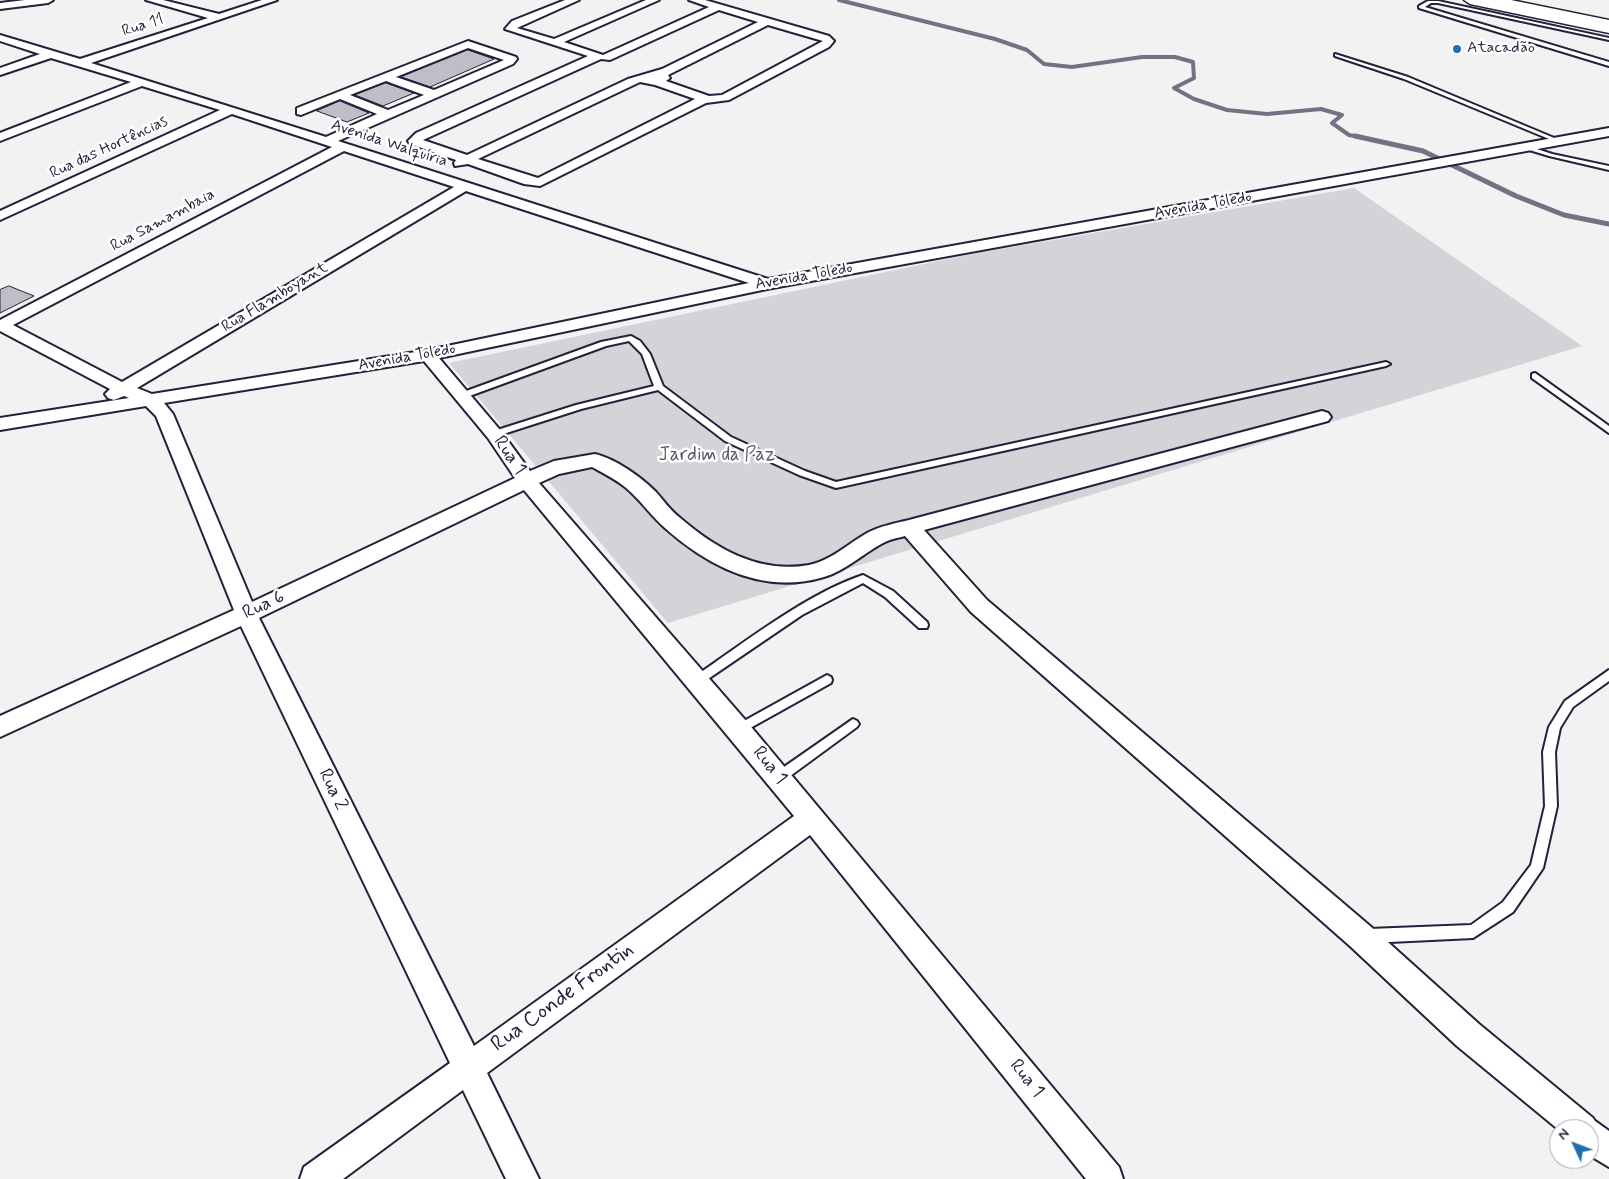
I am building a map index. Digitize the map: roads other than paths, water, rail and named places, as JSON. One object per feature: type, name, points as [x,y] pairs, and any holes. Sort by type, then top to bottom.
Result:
[{"type":"main road","points":[[1470,0],[1609,29]]},
{"type":"main road","points":[[1492,0],[1609,24]]},
{"type":"main road","points":[[1526,0],[1609,15]]},
{"type":"main road","points":[[1542,0],[1609,15]]},
{"type":"street","points":[[0,6],[48,0]]},
{"type":"street","points":[[151,0],[218,17]]},
{"type":"street","name":"Rua 11","points":[[79,63],[272,0]]},
{"type":"street","points":[[574,0],[510,27],[512,30],[622,64]]},
{"type":"street","points":[[554,42],[654,0]]},
{"type":"street","points":[[694,0],[718,6],[829,41],[826,45],[725,98],[705,99],[540,182],[529,181],[416,143],[414,139],[718,6]]},
{"type":"street","points":[[431,175],[473,162],[642,84],[652,77],[772,23]]},
{"type":"street","name":"Avenida Walquíria","points":[[0,38],[231,110],[767,284]]},
{"type":"street","points":[[301,111],[468,44],[512,58],[509,62],[326,141]]},
{"type":"street","points":[[0,72],[51,54]]},
{"type":"street","points":[[428,59],[445,64]]},
{"type":"street","points":[[462,70],[478,75]]},
{"type":"street","points":[[385,77],[433,94]]},
{"type":"street","points":[[652,77],[705,99]]},
{"type":"street","points":[[0,138],[142,82]]},
{"type":"street","points":[[339,96],[387,114]]},
{"type":"street","name":"Rua das Hortências","points":[[0,216],[231,110]]},
{"type":"street","name":"Avenida Toledo","points":[[0,424],[428,356],[767,284],[1465,160],[1556,140],[1609,132]]},
{"type":"street","name":"Rua Samambaia","points":[[0,325],[343,146]]},
{"type":"street","name":"Rua Flamboyant","points":[[86,410],[458,184],[473,162]]},
{"type":"street","points":[[0,325],[123,388],[149,399]]},
{"type":"street","name":"Rua 1","points":[[428,356],[494,434],[527,481],[739,728],[1107,1179]]},
{"type":"street","name":"Rua 2","points":[[149,399],[164,414],[246,614],[523,1179]]},
{"type":"street","name":"Rua 6","points":[[0,727],[246,614],[554,468],[595,460],[630,480],[647,494],[671,522],[709,550],[750,571],[782,575],[809,574],[824,569],[878,536],[1322,417]]},
{"type":"street","points":[[909,527],[979,606],[1360,936],[1468,1035],[1570,1119]]},
{"type":"street","name":"Rua Conde Frontin","points":[[316,1179],[812,818]]},
{"type":"street","points":[[1599,1143],[1609,1151]]},
{"type":"lane","points":[[1609,40],[1438,2],[1430,2],[1421,7],[1609,64]]},
{"type":"lane","points":[[1337,55],[1406,78],[1556,140]]},
{"type":"lane","points":[[1525,147],[1609,168]]},
{"type":"lane","points":[[461,396],[604,344],[631,338],[640,346],[650,360],[659,387],[728,439],[802,473],[836,485],[1386,364]]},
{"type":"lane","points":[[1535,376],[1609,430]]},
{"type":"lane","points":[[494,434],[579,407],[659,387]]},
{"type":"lane","points":[[698,680],[803,610],[836,590],[863,579],[889,594],[923,625]]},
{"type":"lane","points":[[1360,936],[1473,931],[1508,907],[1537,868],[1551,806],[1549,752],[1556,727],[1569,704],[1609,674]]},
{"type":"lane","points":[[739,728],[827,680]]},
{"type":"lane","points":[[778,778],[853,724]]},
{"type":"waterway","points":[[839,0],[995,39],[1027,50],[1044,64],[1072,67],[1142,57],[1175,57],[1193,62],[1194,78],[1174,88],[1194,99],[1227,110],[1267,114],[1321,109],[1342,115],[1332,123],[1349,135],[1357,137]]},
{"type":"waterway","points":[[1357,137],[1423,151],[1516,196],[1564,215],[1609,224]]},
{"type":"place","name":"Atacadão","points":[[1457,49]]},
{"type":"park label","name":"Jardim da Paz","points":[[717,456]]}]
